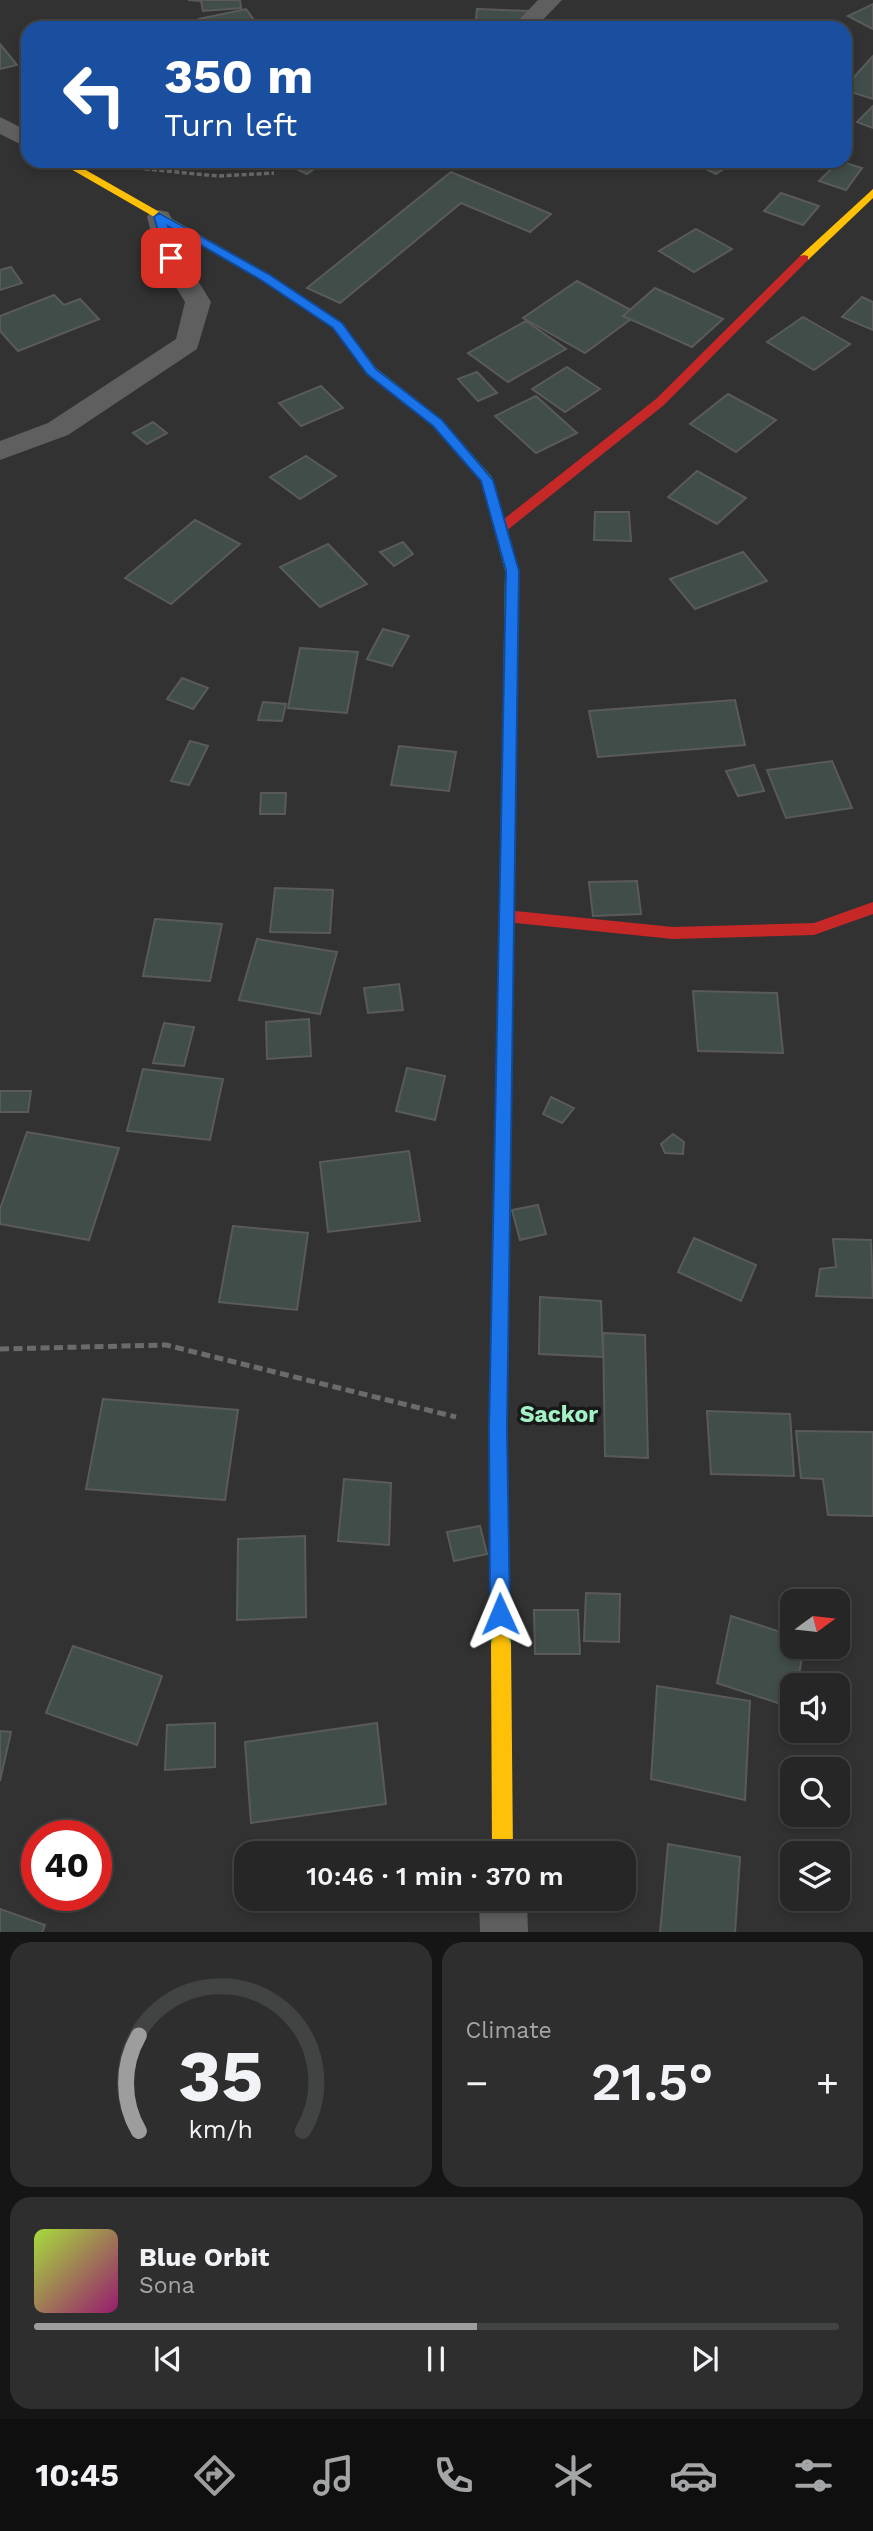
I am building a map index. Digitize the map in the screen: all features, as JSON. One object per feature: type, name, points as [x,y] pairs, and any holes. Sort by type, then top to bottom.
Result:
[{"type":"street","points":[[529,21],[551,0]]},
{"type":"street","points":[[0,124],[21,137]]},
{"type":"street","points":[[74,168],[265,277],[337,326],[372,371],[438,423],[487,480],[512,571],[498,1428],[503,1841]]},
{"type":"street","points":[[500,528],[660,402],[761,299],[873,192]]},
{"type":"street","points":[[0,451],[58,429],[188,343],[198,302],[171,258],[159,217]]},
{"type":"street","points":[[506,916],[673,933],[814,929],[873,908]]},
{"type":"street","points":[[503,1911],[504,1932]]},
{"type":"path","points":[[144,168],[218,176],[275,173]]},
{"type":"path","points":[[0,1349],[166,1345],[498,1428]]},
{"type":"building","points":[[188,0],[240,0],[241,8],[203,11],[201,1]]},
{"type":"building","points":[[873,4],[873,29],[848,16]]},
{"type":"building","points":[[246,9],[255,21],[200,21],[199,19]]},
{"type":"building","points":[[477,9],[531,11],[530,21],[476,21]]},
{"type":"building","points":[[0,44],[17,65],[0,69]]},
{"type":"building","points":[[873,56],[873,99],[852,92],[852,79]]},
{"type":"building","points":[[873,106],[873,128],[857,122]]},
{"type":"building","points":[[852,165],[862,168],[846,190],[819,181],[832,168],[852,168]]},
{"type":"building","points":[[295,168],[315,168],[307,174]]},
{"type":"building","points":[[704,168],[725,168],[716,174]]},
{"type":"building","points":[[451,172],[551,214],[530,232],[461,203],[340,303],[307,288]]},
{"type":"building","points":[[781,193],[819,206],[803,225],[764,211]]},
{"type":"building","points":[[696,229],[732,249],[694,272],[659,251]]},
{"type":"building","points":[[11,267],[22,283],[0,290],[0,270]]},
{"type":"building","points":[[577,281],[638,314],[585,353],[523,318]]},
{"type":"building","points":[[655,288],[723,319],[692,347],[623,316]]},
{"type":"building","points":[[54,295],[64,305],[80,299],[99,319],[18,351],[0,331],[0,316]]},
{"type":"building","points":[[862,297],[873,302],[873,330],[842,317]]},
{"type":"building","points":[[803,317],[850,344],[814,370],[767,342]]},
{"type":"building","points":[[526,321],[566,349],[508,382],[468,353]]},
{"type":"building","points":[[567,367],[600,389],[565,412],[532,389]]},
{"type":"building","points":[[477,372],[497,393],[478,401],[458,379]]},
{"type":"building","points":[[321,386],[343,408],[301,426],[279,403]]},
{"type":"building","points":[[728,394],[776,420],[736,452],[690,424]]},
{"type":"building","points":[[536,396],[577,433],[536,453],[495,416]]},
{"type":"building","points":[[153,422],[167,433],[147,444],[133,433]]},
{"type":"building","points":[[306,456],[336,476],[300,499],[270,477]]},
{"type":"building","points":[[697,471],[746,498],[717,524],[668,497]]},
{"type":"building","points":[[595,512],[629,512],[631,541],[594,540]]},
{"type":"building","points":[[195,520],[240,544],[171,604],[125,578]]},
{"type":"building","points":[[403,542],[413,554],[394,566],[380,552]]},
{"type":"building","points":[[328,544],[367,584],[320,607],[280,567]]},
{"type":"building","points":[[743,552],[767,581],[695,609],[670,579]]},
{"type":"building","points":[[383,629],[409,636],[392,666],[367,659]]},
{"type":"building","points":[[300,648],[358,652],[347,713],[288,708]]},
{"type":"building","points":[[182,678],[208,688],[193,709],[167,699]]},
{"type":"building","points":[[735,700],[745,745],[598,757],[589,711]]},
{"type":"building","points":[[263,702],[286,704],[282,721],[258,720]]},
{"type":"building","points":[[190,741],[208,746],[189,785],[171,781]]},
{"type":"building","points":[[399,746],[456,752],[449,791],[391,785]]},
{"type":"building","points":[[832,761],[852,808],[786,818],[767,770]]},
{"type":"building","points":[[754,765],[764,791],[738,796],[726,771]]},
{"type":"building","points":[[261,793],[286,793],[285,814],[260,814]]},
{"type":"building","points":[[637,881],[641,914],[593,916],[589,882]]},
{"type":"building","points":[[275,888],[333,890],[330,933],[270,932]]},
{"type":"building","points":[[155,919],[222,924],[210,981],[143,976]]},
{"type":"building","points":[[257,939],[337,952],[320,1014],[239,1000]]},
{"type":"building","points":[[399,984],[403,1010],[368,1013],[364,988]]},
{"type":"building","points":[[693,991],[777,993],[783,1053],[698,1051]]},
{"type":"building","points":[[309,1019],[311,1056],[267,1059],[266,1022]]},
{"type":"building","points":[[164,1023],[194,1027],[184,1066],[153,1063]]},
{"type":"building","points":[[407,1068],[445,1076],[435,1120],[396,1111]]},
{"type":"building","points":[[143,1069],[223,1079],[210,1140],[127,1131]]},
{"type":"building","points":[[0,1091],[31,1091],[28,1112],[0,1112]]},
{"type":"building","points":[[551,1097],[574,1108],[562,1123],[543,1114]]},
{"type":"building","points":[[27,1132],[119,1148],[89,1240],[0,1224],[0,1209]]},
{"type":"building","points":[[673,1134],[684,1142],[683,1154],[665,1153],[661,1144]]},
{"type":"building","points":[[409,1151],[420,1221],[328,1232],[320,1162]]},
{"type":"building","points":[[538,1205],[546,1234],[520,1240],[512,1210]]},
{"type":"building","points":[[233,1226],[308,1233],[297,1310],[219,1302]]},
{"type":"building","points":[[694,1238],[756,1265],[741,1301],[678,1272]]},
{"type":"building","points":[[833,1239],[871,1240],[873,1298],[816,1296],[820,1269],[836,1267]]},
{"type":"building","points":[[540,1297],[601,1301],[603,1357],[539,1354]]},
{"type":"building","points":[[603,1333],[645,1335],[648,1458],[605,1456]]},
{"type":"building","points":[[103,1399],[238,1410],[225,1500],[86,1489]]},
{"type":"building","points":[[707,1411],[790,1414],[794,1476],[711,1474]]},
{"type":"building","points":[[796,1431],[873,1432],[873,1516],[828,1515],[823,1479],[801,1478]]},
{"type":"building","points":[[344,1479],[391,1483],[389,1545],[338,1541]]},
{"type":"building","points":[[480,1526],[487,1554],[454,1561],[447,1532]]},
{"type":"building","points":[[305,1536],[306,1617],[237,1620],[238,1539]]},
{"type":"building","points":[[586,1593],[620,1594],[619,1642],[584,1641]]},
{"type":"building","points":[[534,1610],[578,1610],[580,1654],[535,1654]]},
{"type":"building","points":[[731,1616],[780,1632],[780,1659],[802,1659],[799,1673],[780,1673],[780,1704],[717,1683]]},
{"type":"building","points":[[73,1646],[162,1676],[137,1745],[46,1713]]},
{"type":"building","points":[[657,1686],[750,1701],[745,1800],[651,1779]]},
{"type":"building","points":[[215,1723],[215,1767],[165,1770],[167,1725]]},
{"type":"building","points":[[377,1723],[386,1804],[251,1823],[245,1742]]},
{"type":"building","points":[[0,1731],[11,1732],[0,1781]]},
{"type":"building","points":[[668,1844],[740,1857],[735,1932],[660,1932]]},
{"type":"building","points":[[0,1909],[45,1925],[42,1932],[0,1932]]},
{"type":"traffic: fast","points":[[413,403],[438,423],[487,480],[512,571],[508,834]]},
{"type":"traffic: fast","points":[[501,1644],[498,1428],[502,1169]]},
{"type":"traffic: slow","points":[[74,168],[266,277],[337,325],[372,371],[413,403]]},
{"type":"traffic: slow","points":[[804,258],[873,192]]},
{"type":"traffic: slow","points":[[502,1169],[508,834]]},
{"type":"traffic: slow","points":[[501,1644],[503,1841]]},
{"type":"traffic: jam","points":[[500,529],[660,402],[804,258]]},
{"type":"traffic: jam","points":[[506,916],[673,933],[814,929],[873,908]]},
{"type":"district","name":"Sackor","points":[[559,1414]]},
{"type":"route","points":[[171,258],[159,217],[265,277],[337,326],[372,371],[438,423],[487,480],[512,571],[498,1428],[500,1614]]}]
